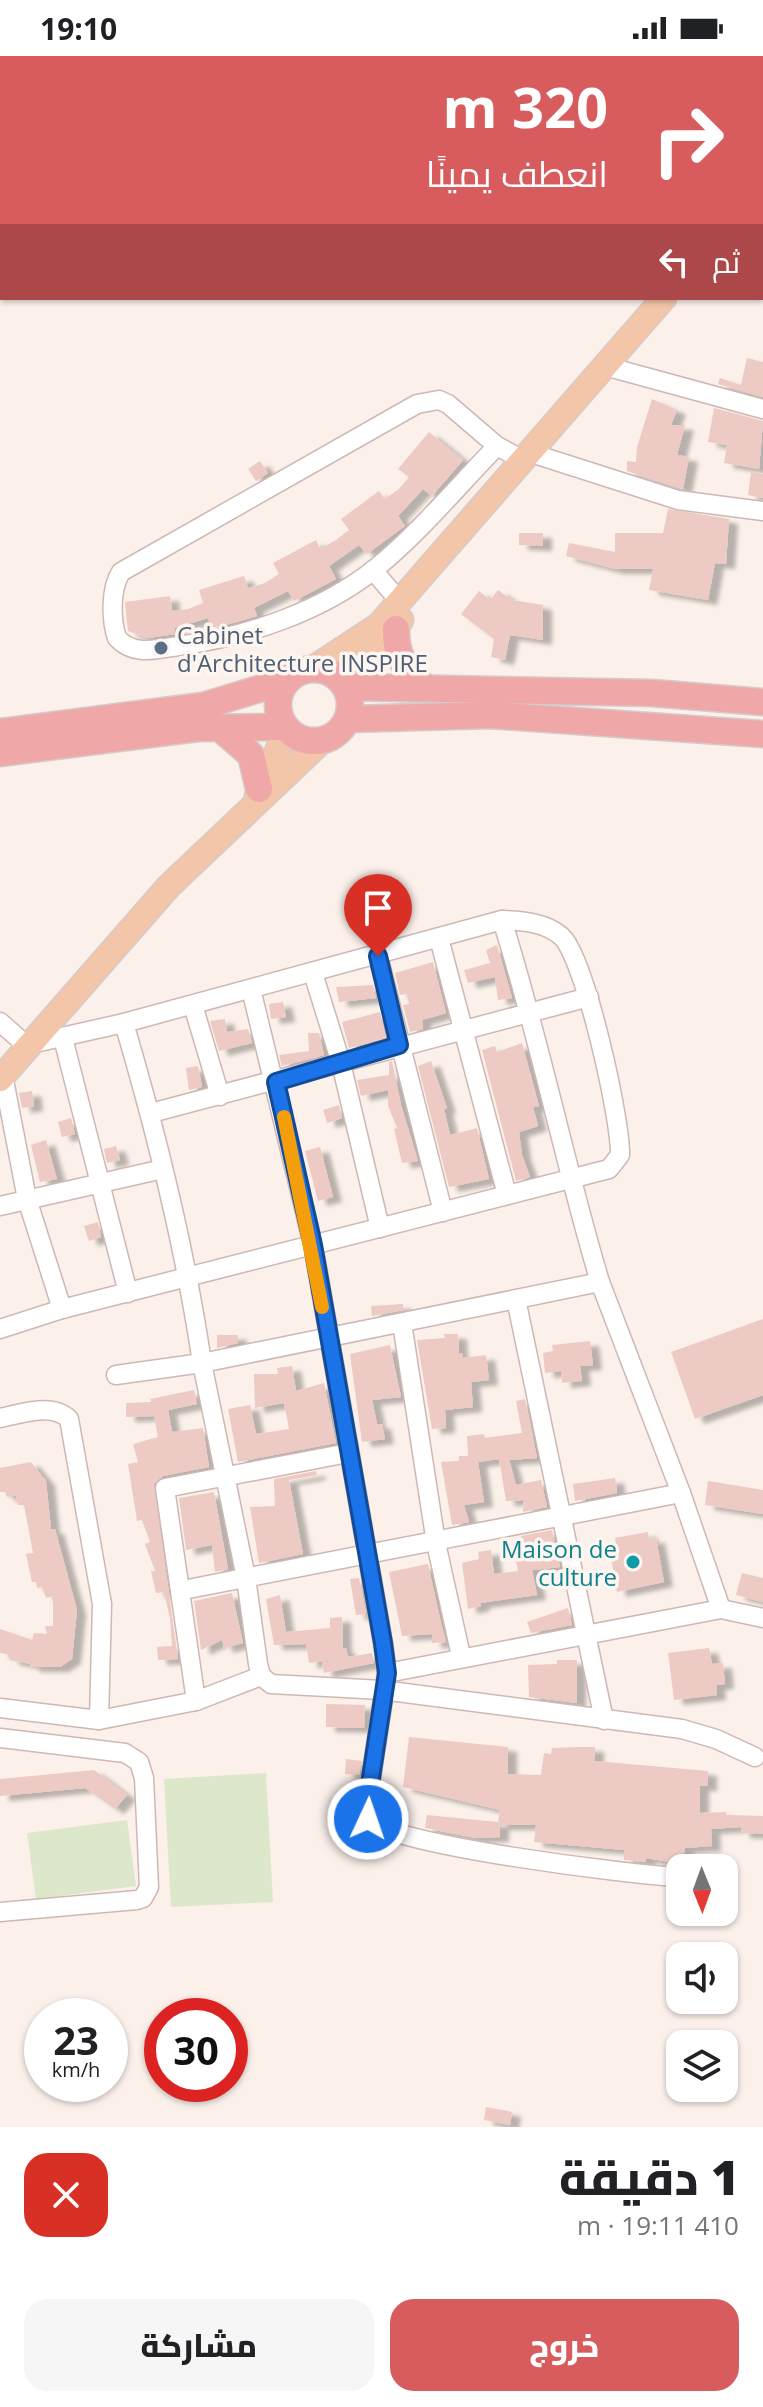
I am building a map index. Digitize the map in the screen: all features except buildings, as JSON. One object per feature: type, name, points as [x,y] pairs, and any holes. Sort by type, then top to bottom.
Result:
[{"type":"highway","points":[[396,629],[400,657],[410,674],[425,687]]},
{"type":"highway","points":[[0,732],[203,706],[300,674],[330,672],[345,686],[351,703],[348,719],[338,733],[322,741],[303,740],[286,728],[219,727],[0,753]]},
{"type":"highway","points":[[286,728],[278,700],[300,674]]},
{"type":"highway","points":[[345,686],[652,693],[763,702]]},
{"type":"highway","points":[[348,719],[490,715],[763,734]]},
{"type":"highway","points":[[219,727],[251,755],[258,795]]},
{"type":"main road","points":[[300,674],[379,625],[662,300]]},
{"type":"main road","points":[[345,686],[365,670],[396,629],[402,614],[400,602]]},
{"type":"main road","points":[[258,795],[286,728]]},
{"type":"main road","points":[[2,1077],[26,1045],[169,886],[258,795],[322,741]]},
{"type":"street","points":[[605,366],[763,409]]},
{"type":"street","points":[[497,446],[373,570],[323,602],[242,634],[139,651],[123,645],[113,627],[115,586],[121,572],[417,404],[439,400],[448,404],[497,446],[528,457],[678,500],[763,511]]},
{"type":"street","points":[[373,570],[400,602]]},
{"type":"street","points":[[0,1022],[26,1045],[193,1005],[502,920],[539,924],[559,934],[577,960],[589,997],[620,1155],[609,1169],[1,1326]]},
{"type":"street","points":[[502,920],[532,1014],[569,1179],[600,1282],[681,1493],[721,1609]]},
{"type":"street","points":[[439,938],[507,1195]]},
{"type":"street","points":[[378,956],[443,1212]]},
{"type":"street","points":[[313,973],[341,1063],[380,1228]]},
{"type":"street","points":[[251,989],[276,1082],[313,1245],[367,1554],[384,1682],[367,1804],[371,1825],[424,1840],[585,1868],[666,1876]]},
{"type":"street","points":[[151,1113],[589,997]]},
{"type":"street","points":[[193,1005],[220,1096]]},
{"type":"street","points":[[124,1023],[151,1113],[190,1277],[202,1363],[246,1578],[261,1676],[271,1684],[287,1687],[384,1682],[604,1720],[699,1732],[755,1757]]},
{"type":"street","points":[[63,1038],[128,1293]]},
{"type":"street","points":[[2,1077],[27,1199],[62,1309]]},
{"type":"street","points":[[0,1206],[163,1169]]},
{"type":"street","points":[[116,1375],[202,1363],[327,1335],[402,1323],[600,1282]]},
{"type":"street","points":[[516,1299],[559,1518],[604,1720]]},
{"type":"street","points":[[402,1323],[436,1543],[461,1656]]},
{"type":"street","points":[[0,1418],[51,1410],[63,1413],[69,1419],[102,1604],[99,1720]]},
{"type":"street","points":[[196,1701],[183,1590],[165,1488],[348,1453]]},
{"type":"street","points":[[183,1590],[681,1493]]},
{"type":"street","points":[[384,1682],[461,1656],[721,1609],[763,1618]]},
{"type":"street","points":[[0,1708],[99,1720],[196,1701],[261,1676]]},
{"type":"street","points":[[0,1738],[125,1753],[139,1762],[144,1778],[149,1887],[143,1898],[137,1900],[0,1912]]},
{"type":"green space","points":[[266,1773],[273,1902],[171,1907],[164,1779]]},
{"type":"green space","points":[[127,1820],[136,1886],[36,1899],[27,1833]]},
{"type":"slow traffic","points":[[284,1117],[313,1245],[322,1307]]},
{"type":"place","name":"Cabinet d'Architecture INSPIRE","points":[[161,648]]},
{"type":"place","name":"Maison de culture","points":[[633,1562]]},
{"type":"route","points":[[368,1819],[367,1804],[387,1673],[313,1245],[276,1082],[399,1045],[378,956]]}]
